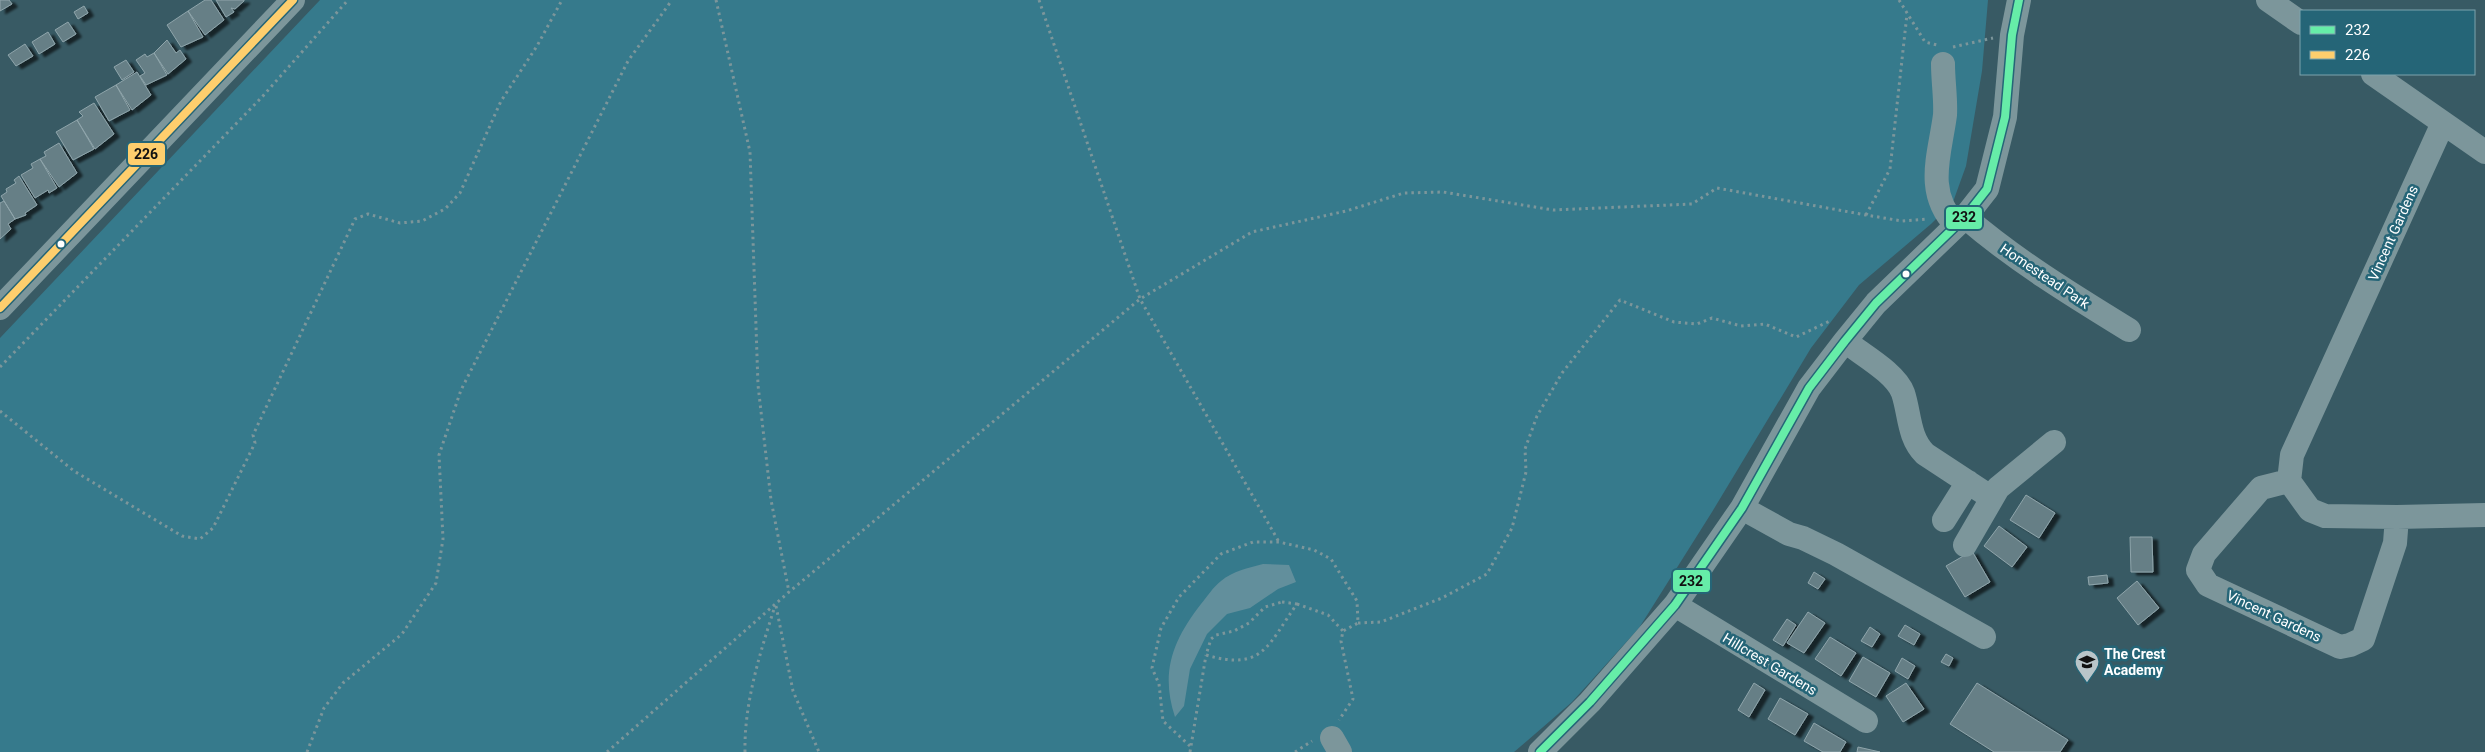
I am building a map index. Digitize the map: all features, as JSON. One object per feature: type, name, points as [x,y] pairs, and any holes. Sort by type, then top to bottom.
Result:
[{"type":"street","points":[[0,308],[293,0]]},
{"type":"street","points":[[1541,752],[1607,683],[1675,605],[1742,508],[1810,388],[1845,341],[1876,303],[1955,216],[1987,188],[2003,134],[2012,35],[2019,0]]},
{"type":"street","points":[[2268,0],[2300,22]]},
{"type":"street","points":[[1944,53],[1945,113],[1934,175],[1955,216]]},
{"type":"street","points":[[2374,75],[2485,152]]},
{"type":"street","name":"Vincent Gardens","points":[[2398,518],[2395,543],[2366,631],[2362,638],[2350,645],[2340,646],[2208,585],[2198,570],[2204,554],[2261,488],[2289,481],[2292,455],[2443,123]]},
{"type":"street","name":"Homestead Park","points":[[1955,216],[1990,238],[2048,280],[2129,330]]},
{"type":"street","points":[[1845,341],[1896,380],[1903,392],[1913,437],[1917,446],[1924,454],[1992,498]]},
{"type":"street","points":[[1965,545],[1998,488],[2054,442]]},
{"type":"street","points":[[2289,481],[2310,510],[2324,516],[2398,518],[2485,515]]},
{"type":"street","points":[[1944,520],[1968,482]]},
{"type":"street","points":[[1742,508],[1772,526],[1836,554],[1984,637]]},
{"type":"street","name":"Hillcrest Gardens","points":[[1675,605],[1866,721]]},
{"type":"path","points":[[0,367],[262,97],[348,0]]},
{"type":"path","points":[[0,411],[74,471],[182,536],[200,539],[212,528],[255,443],[253,435],[355,220],[368,214],[400,223],[422,221],[445,210],[460,193],[501,101],[537,46],[562,0]]},
{"type":"path","points":[[308,752],[324,708],[343,683],[402,634],[436,583],[443,539],[438,455],[461,390],[628,61],[672,0]]},
{"type":"path","points":[[716,0],[750,152],[758,385],[771,500],[789,592]]},
{"type":"path","points":[[1039,0],[1140,298],[1279,542]]},
{"type":"path","points":[[1899,0],[1925,42],[1944,53],[2012,35]]},
{"type":"path","points":[[1866,215],[1890,169],[1907,14]]},
{"type":"path","points":[[607,752],[776,606],[789,592],[1140,298],[1252,232],[1346,211],[1404,193],[1443,192],[1552,210],[1692,204],[1717,188],[1902,220],[1955,216]]},
{"type":"path","points":[[1343,630],[1358,623],[1381,622],[1442,598],[1487,574],[1512,528],[1526,472],[1524,449],[1537,416],[1562,372],[1620,300],[1674,322],[1697,324],[1712,318],[1741,326],[1765,324],[1796,337],[1832,320]]},
{"type":"path","points":[[1190,746],[1163,721],[1158,684],[1152,668],[1161,628],[1179,597],[1221,554],[1253,542],[1279,542],[1314,550],[1330,559],[1357,601],[1358,623]]},
{"type":"path","points":[[1190,752],[1206,655],[1211,639],[1216,635],[1241,627],[1265,607],[1282,602],[1297,604],[1328,615],[1343,630]]},
{"type":"path","points":[[1206,655],[1238,661],[1257,655],[1270,646],[1297,604]]},
{"type":"path","points":[[745,752],[745,738],[757,662],[776,606]]},
{"type":"path","points":[[776,606],[793,691],[819,752]]},
{"type":"path","points":[[1336,745],[1337,722],[1352,699],[1341,641],[1343,630]]},
{"type":"shaded area","points":[[320,0],[1988,0],[1982,71],[1966,166],[1953,202],[1931,224],[1859,285],[1811,348],[1639,628],[1572,702],[1514,752],[0,752],[0,338]]},
{"type":"shaded area","points":[[1263,564],[1289,565],[1296,582],[1278,589],[1250,608],[1227,614],[1207,634],[1190,669],[1184,706],[1175,717],[1171,701],[1169,671],[1177,644],[1191,617],[1221,581],[1236,572]]},
{"type":"building","points":[[0,0],[9,0],[12,4],[0,11]]},
{"type":"building","points":[[205,0],[211,0],[224,20],[205,35],[188,11]]},
{"type":"building","points":[[216,0],[244,1],[235,9],[231,8],[234,12],[226,17]]},
{"type":"building","points":[[84,6],[88,13],[78,19],[74,12]]},
{"type":"building","points":[[188,11],[203,37],[181,47],[167,25]]},
{"type":"building","points":[[68,22],[76,34],[63,42],[55,30]]},
{"type":"building","points":[[48,32],[55,44],[39,54],[32,42]]},
{"type":"building","points":[[167,40],[176,53],[180,50],[186,59],[168,74],[154,53]]},
{"type":"building","points":[[25,44],[33,56],[16,66],[8,55]]},
{"type":"building","points":[[154,53],[167,75],[146,85],[140,76],[145,73],[136,60],[145,54],[147,57]]},
{"type":"building","points":[[126,60],[134,72],[122,80],[114,67]]},
{"type":"building","points":[[137,72],[151,95],[132,110],[116,85]]},
{"type":"building","points":[[116,85],[130,110],[109,121],[95,97]]},
{"type":"building","points":[[94,103],[114,134],[95,149],[77,120],[83,116],[79,112]]},
{"type":"building","points":[[77,120],[94,149],[73,160],[56,132]]},
{"type":"building","points":[[59,143],[77,173],[59,187],[40,159],[46,156],[44,152]]},
{"type":"building","points":[[40,159],[57,188],[49,193],[48,190],[35,198],[21,175],[33,168],[31,164]]},
{"type":"building","points":[[19,176],[37,205],[25,213],[26,215],[15,219],[1,196],[7,192],[6,189],[16,183],[14,180]]},
{"type":"building","points":[[4,201],[15,219],[8,224],[11,229],[0,239],[0,203]]},
{"type":"building","points":[[2026,495],[2055,513],[2039,538],[2010,520]]},
{"type":"building","points":[[1999,526],[2027,547],[2012,567],[1984,546]]},
{"type":"building","points":[[2130,537],[2152,537],[2153,572],[2131,572]]},
{"type":"building","points":[[1972,551],[1990,582],[1965,597],[1946,566]]},
{"type":"building","points":[[1814,572],[1825,579],[1818,589],[1808,583]]},
{"type":"building","points":[[2107,575],[2108,583],[2089,585],[2088,577]]},
{"type":"building","points":[[2137,581],[2159,608],[2138,625],[2117,598]]},
{"type":"building","points":[[1808,612],[1825,623],[1804,653],[1787,643]]},
{"type":"building","points":[[1787,619],[1796,625],[1783,646],[1773,640]]},
{"type":"building","points":[[1905,625],[1920,634],[1914,645],[1898,636]]},
{"type":"building","points":[[1870,627],[1880,634],[1872,647],[1861,641]]},
{"type":"building","points":[[1830,637],[1856,653],[1841,676],[1815,659]]},
{"type":"building","points":[[1946,654],[1953,658],[1949,666],[1941,662]]},
{"type":"building","points":[[1863,657],[1890,673],[1876,697],[1849,681]]},
{"type":"building","points":[[1902,658],[1915,666],[1908,679],[1895,671]]},
{"type":"building","points":[[1754,683],[1765,690],[1749,717],[1738,710]]},
{"type":"building","points":[[1906,683],[1924,709],[1903,722],[1886,696]]},
{"type":"building","points":[[1977,683],[2068,740],[2060,752],[1994,752],[1950,724]]},
{"type":"building","points":[[1780,698],[1808,714],[1795,735],[1768,719]]},
{"type":"building","points":[[1814,723],[1846,742],[1840,752],[1823,752],[1804,741]]},
{"type":"building","points":[[1858,747],[1880,752],[1857,752]]},
{"type":"transit line","name":"226","points":[[0,308],[293,0]]},
{"type":"transit line","name":"232","points":[[1540,752],[1590,702],[1675,605],[1742,508],[1809,388],[1845,341],[1876,303],[1965,217],[1987,189],[2005,117],[2012,35],[2019,0]]},
{"type":"place","name":"The Crest Academy","points":[[2087,683]]}]
